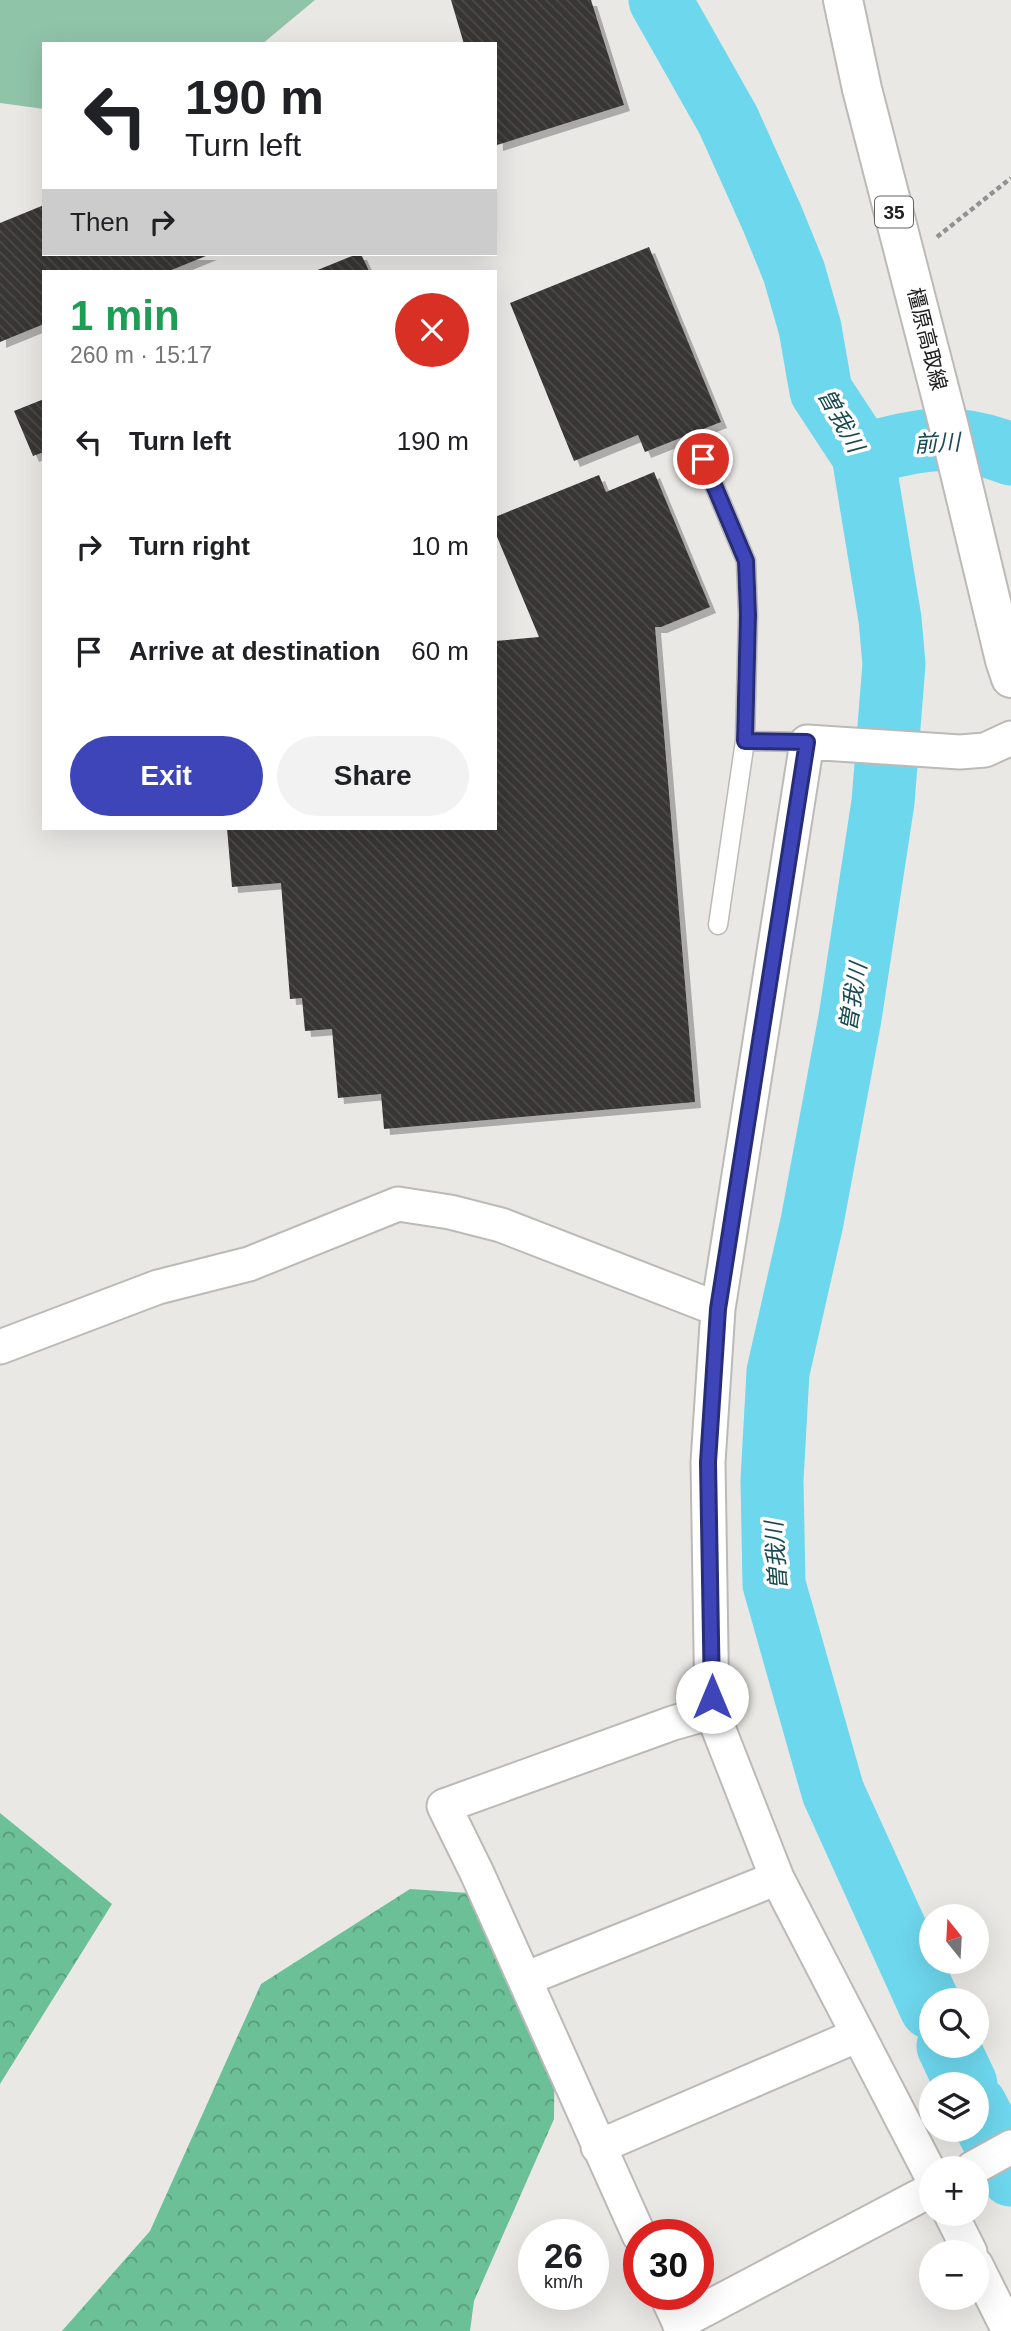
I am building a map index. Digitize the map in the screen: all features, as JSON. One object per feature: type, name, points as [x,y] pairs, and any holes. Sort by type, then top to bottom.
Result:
[{"type":"main road","name":"橿原高取線","points":[[843,0],[862,89],[1011,678]]},
{"type":"street","points":[[921,2156],[777,1878],[712,1712],[708,1462],[718,1309],[814,743],[960,752],[985,750],[1011,738]]},
{"type":"street","points":[[0,1347],[158,1287],[248,1264],[398,1203],[501,1225],[718,1309]]},
{"type":"street","points":[[632,2219],[477,1873],[444,1806],[673,1723],[712,1712]]},
{"type":"street","points":[[525,1979],[777,1878]]},
{"type":"street","points":[[598,2147],[859,2035]]},
{"type":"street","points":[[989,2159],[1011,2147]]},
{"type":"street","points":[[676,2316],[919,2196]]},
{"type":"street","points":[[989,2291],[1009,2331]]},
{"type":"lane","points":[[703,459],[746,561],[748,615],[745,741],[718,925]]},
{"type":"lane","points":[[745,741],[814,743]]},
{"type":"path","points":[[907,261],[1011,178]]},
{"type":"green space","points":[[0,0],[315,0],[264,42],[42,42],[42,109],[0,103]]},
{"type":"green space","points":[[0,1813],[112,1904],[0,2084]]},
{"type":"green space","points":[[410,1889],[498,1895],[555,2015],[554,2119],[474,2301],[470,2331],[62,2331],[150,2231],[261,1984]]},
{"type":"building","points":[[451,0],[591,0],[624,105],[497,145],[497,42],[463,42]]},
{"type":"building","points":[[42,206],[42,256],[206,256],[171,270],[42,270],[42,325],[0,342],[0,223]]},
{"type":"building","points":[[649,247],[721,422],[645,452],[638,435],[574,461],[510,303]]},
{"type":"building","points":[[352,256],[362,256],[369,270],[317,270]]},
{"type":"building","points":[[42,400],[42,453],[33,456],[14,411]]},
{"type":"building","points":[[654,472],[710,607],[655,627],[695,1102],[384,1129],[381,1094],[338,1098],[332,1029],[305,1031],[302,998],[290,999],[281,883],[232,887],[227,830],[497,830],[497,641],[539,637],[497,537],[497,516],[599,475],[606,492]]},
{"type":"waterway","name":"曽我川","points":[[660,0],[728,120],[772,218],[794,272],[810,328],[821,391],[863,455],[890,619],[894,664],[883,802],[850,1018],[812,1222],[778,1372],[772,1480],[774,1584],[833,1792],[922,1988]]},
{"type":"waterway","name":"前川","points":[[863,455],[920,441],[937,440],[972,442],[1011,454]]},
{"type":"waterway","name":"曽我川","points":[[954,2058],[960,2072]]},
{"type":"waterway","name":"曽我川","points":[[989,2132],[1011,2175]]},
{"type":"route","points":[[703,459],[746,561],[748,615],[745,741],[807,742],[718,1309],[708,1462],[712,1697]]}]
